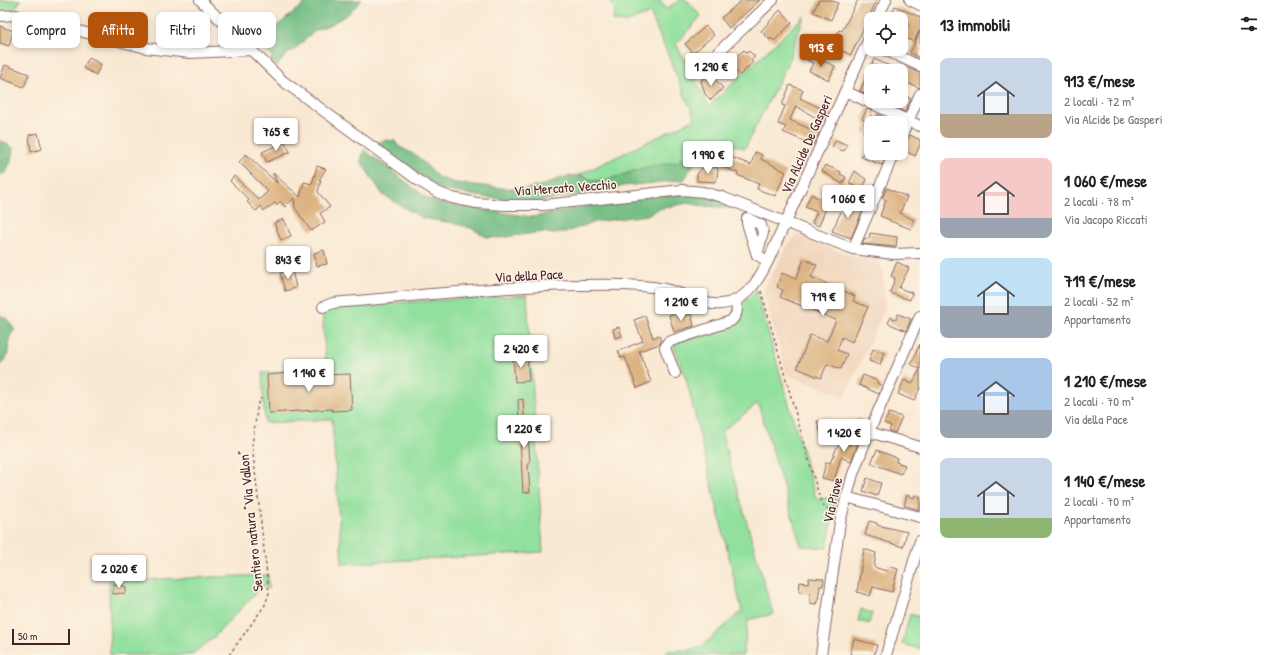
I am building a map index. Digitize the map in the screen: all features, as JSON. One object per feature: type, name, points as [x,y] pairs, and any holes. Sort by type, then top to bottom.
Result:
[{"type":"street","name":"Via Mercato Vecchio","points":[[200,0],[283,81],[419,180],[437,192],[452,198],[476,203],[544,205],[682,190],[703,192],[722,197],[853,249],[894,254],[920,253]]},
{"type":"street","points":[[712,57],[773,0]]},
{"type":"street","points":[[880,12],[886,0]]},
{"type":"street","points":[[910,0],[920,5]]},
{"type":"street","points":[[0,16],[16,15],[146,48],[190,52],[251,50]]},
{"type":"street","name":"Via Alcide De Gasperi","points":[[787,222],[844,91],[864,52]]},
{"type":"street","points":[[898,56],[920,66]]},
{"type":"street","points":[[844,91],[897,116]]},
{"type":"street","points":[[920,94],[908,121],[920,126]]},
{"type":"street","points":[[853,249],[891,160]]},
{"type":"street","name":"Via della Pace","points":[[324,307],[333,303],[498,290],[611,285],[645,286],[667,289],[704,302],[721,304],[735,300],[753,288],[758,282],[787,222]]},
{"type":"street","points":[[757,255],[768,261]]},
{"type":"street","points":[[675,373],[665,348],[668,342],[731,321],[736,316],[738,308],[735,300]]},
{"type":"street","name":"Via Piave","points":[[821,655],[840,522],[846,497],[869,432],[920,316]]},
{"type":"street","points":[[869,432],[920,447]]},
{"type":"street","points":[[846,497],[920,517]]},
{"type":"street","points":[[886,655],[920,541]]},
{"type":"path","points":[[758,282],[821,502],[832,513],[833,518]]},
{"type":"path","name":"Sentiero natura \"Via Vallon\"","points":[[228,655],[265,605],[269,593],[252,445],[258,403],[261,398]]},
{"type":"shaded area","points":[[798,235],[852,256],[878,261],[883,271],[885,308],[845,397],[787,374],[763,291],[789,243]]},
{"type":"green space","points":[[0,0],[21,0],[11,14],[0,13]]},
{"type":"green space","points":[[309,0],[362,0],[347,15],[314,31],[293,51],[287,54],[277,66],[270,60],[273,56],[262,48],[276,48],[276,27]]},
{"type":"green space","points":[[609,0],[660,0],[666,9],[679,0],[687,0],[701,16],[676,44],[709,106],[804,16],[788,63],[745,148],[723,142],[682,158],[678,162],[646,167],[604,181],[595,181],[579,175],[695,119],[650,13],[628,22],[613,21],[615,10]]},
{"type":"green space","points":[[0,140],[13,148],[11,161],[6,172],[0,175]]},
{"type":"green space","points":[[386,140],[395,141],[398,146],[417,156],[439,178],[456,183],[525,189],[543,185],[564,177],[579,175],[595,181],[604,181],[646,167],[678,162],[682,158],[702,150],[684,180],[623,186],[532,203],[442,190],[422,178],[377,143]]},
{"type":"green space","points":[[364,150],[427,198],[438,203],[532,217],[624,199],[699,194],[730,204],[731,208],[687,203],[658,209],[647,215],[595,222],[566,232],[554,234],[542,232],[499,238],[487,237],[471,228],[453,223],[422,218],[383,195],[363,165],[361,160]]},
{"type":"green space","points":[[756,290],[816,498],[836,498],[827,548],[801,546],[758,403],[721,432],[773,614],[748,620],[743,655],[667,655],[668,651],[689,650],[702,646],[742,611],[687,382],[673,343],[739,321],[740,306]]},
{"type":"green space","points":[[527,295],[543,552],[342,564],[332,419],[265,423],[262,373],[326,369],[322,307]]},
{"type":"green space","points":[[0,315],[6,318],[15,330],[11,334],[7,357],[0,365]]},
{"type":"green space","points":[[268,575],[269,589],[263,585],[213,638],[191,655],[110,655],[109,581]]},
{"type":"green space","points":[[861,609],[872,613],[869,624],[858,621]]},
{"type":"green space","points":[[910,614],[920,617],[920,649],[902,644]]},
{"type":"building","points":[[742,0],[760,0],[729,28],[721,18]]},
{"type":"building","points":[[819,0],[831,0],[838,3],[831,20],[813,12]]},
{"type":"building","points":[[858,0],[877,0],[871,12],[864,12],[864,28],[851,55],[831,46],[839,30],[842,31]]},
{"type":"building","points":[[895,6],[920,17],[920,28],[914,42],[908,39],[908,12],[892,12]]},
{"type":"building","points":[[780,10],[792,23],[774,41],[771,38],[770,40],[761,31]]},
{"type":"building","points":[[0,26],[12,31],[9,46],[0,43]]},
{"type":"building","points":[[706,26],[714,35],[693,53],[685,44]]},
{"type":"building","points":[[920,31],[920,58],[910,53]]},
{"type":"building","points":[[744,50],[747,53],[749,51],[755,57],[751,60],[753,62],[740,75],[728,63]]},
{"type":"building","points":[[809,55],[835,66],[829,80],[809,71],[813,63],[807,60]]},
{"type":"building","points":[[89,58],[101,64],[96,75],[83,68]]},
{"type":"building","points":[[874,59],[885,64],[872,64]]},
{"type":"building","points":[[5,65],[29,74],[24,87],[0,78]]},
{"type":"building","points":[[908,69],[920,73],[920,88],[908,83]]},
{"type":"building","points":[[709,73],[723,88],[711,100],[705,94],[701,81]]},
{"type":"building","points":[[864,82],[864,93],[860,91]]},
{"type":"building","points":[[790,85],[803,90],[800,98],[828,112],[823,122],[796,106],[790,120],[819,133],[813,145],[783,132],[786,127],[778,124],[785,106],[782,105]]},
{"type":"building","points":[[908,98],[911,99],[908,106]]},
{"type":"building","points":[[897,108],[907,108],[905,112]]},
{"type":"building","points":[[867,109],[871,110],[871,116],[864,116],[864,120],[862,119]]},
{"type":"building","points":[[38,133],[42,149],[31,152],[29,135]]},
{"type":"building","points":[[910,135],[920,140],[920,145],[915,156],[908,152],[908,139]]},
{"type":"building","points":[[836,140],[847,145],[844,151],[832,147]]},
{"type":"building","points":[[285,142],[290,152],[267,162],[262,152]]},
{"type":"building","points":[[864,150],[864,158],[861,157]]},
{"type":"building","points":[[755,152],[762,155],[761,159],[786,172],[775,196],[757,189],[759,184],[737,175],[738,173],[721,166],[726,155],[751,165]]},
{"type":"building","points":[[246,154],[277,183],[273,173],[300,197],[304,182],[312,184],[317,166],[326,169],[319,180],[321,180],[318,192],[330,207],[320,213],[325,222],[311,231],[295,208],[294,198],[285,207],[280,201],[277,205],[275,203],[264,211],[261,206],[256,211],[247,202],[249,200],[230,181],[234,176],[259,200],[268,191],[239,162]]},
{"type":"building","points":[[869,160],[884,160],[882,165]]},
{"type":"building","points":[[825,165],[841,172],[840,174],[846,177],[842,184],[822,171]]},
{"type":"building","points":[[703,167],[718,168],[715,182],[697,181],[697,174]]},
{"type":"building","points":[[855,171],[867,180],[861,190],[849,183]]},
{"type":"building","points":[[887,188],[907,197],[900,213],[914,220],[911,229],[880,216],[886,200],[882,198]]},
{"type":"building","points":[[811,194],[828,203],[819,226],[812,223],[817,212],[805,207]]},
{"type":"building","points":[[848,197],[855,200],[854,204],[864,208],[851,238],[832,231]]},
{"type":"building","points":[[284,219],[291,236],[281,240],[274,223]]},
{"type":"building","points":[[870,233],[897,237],[896,247],[862,244],[865,238],[869,239]]},
{"type":"building","points":[[324,250],[327,264],[317,266],[314,253]]},
{"type":"building","points":[[804,259],[817,265],[811,277],[855,296],[853,301],[868,307],[852,342],[842,337],[837,350],[847,354],[841,369],[827,364],[821,378],[797,368],[810,335],[827,341],[836,320],[780,297],[783,290],[777,287],[782,273],[796,279]]},
{"type":"building","points":[[897,262],[909,268],[899,288],[912,293],[910,300],[890,293],[895,278],[891,276]]},
{"type":"building","points":[[292,270],[296,288],[285,291],[280,273]]},
{"type":"building","points":[[677,313],[678,317],[691,314],[694,326],[674,332],[669,315]]},
{"type":"building","points":[[898,314],[911,319],[906,331],[888,323],[891,317],[896,320]]},
{"type":"building","points":[[645,316],[653,338],[659,335],[661,341],[660,344],[639,351],[651,382],[637,388],[625,357],[621,358],[618,351],[643,341],[634,320]]},
{"type":"building","points":[[619,327],[622,336],[615,338],[613,329]]},
{"type":"building","points":[[920,344],[920,369],[911,364]]},
{"type":"building","points":[[873,349],[884,353],[880,365],[869,361]]},
{"type":"building","points":[[527,355],[529,381],[515,382],[513,357]]},
{"type":"building","points":[[920,369],[920,388],[914,401],[898,394],[904,380],[912,384]]},
{"type":"building","points":[[289,373],[290,376],[350,374],[352,410],[332,411],[332,409],[269,413],[267,375]]},
{"type":"building","points":[[863,375],[878,381],[877,383],[882,386],[879,394],[859,385]]},
{"type":"building","points":[[523,399],[525,430],[528,430],[530,492],[523,493],[518,400]]},
{"type":"building","points":[[889,413],[902,417],[895,433],[889,431],[891,426],[884,423]]},
{"type":"building","points":[[858,419],[866,423],[851,462],[841,457],[834,481],[822,478],[826,462],[830,463],[840,441],[850,445]]},
{"type":"building","points":[[817,421],[836,423],[834,440],[823,442]]},
{"type":"building","points":[[877,450],[897,458],[896,462],[905,465],[901,474],[871,463]]},
{"type":"building","points":[[867,478],[881,483],[877,496],[863,491]]},
{"type":"building","points":[[907,495],[914,498],[915,495],[920,497],[920,510],[904,505]]},
{"type":"building","points":[[869,521],[877,523],[877,525],[907,532],[903,547],[865,535]]},
{"type":"building","points":[[864,549],[876,553],[874,567],[886,571],[887,566],[898,569],[892,592],[873,587],[870,596],[857,592]]},
{"type":"building","points":[[809,578],[824,579],[823,586],[820,586],[818,601],[816,604],[810,603],[810,593],[799,592],[800,582],[808,583]]},
{"type":"building","points":[[113,584],[126,587],[126,593],[113,594]]},
{"type":"building","points":[[854,639],[877,645],[874,655],[850,655]]}]
